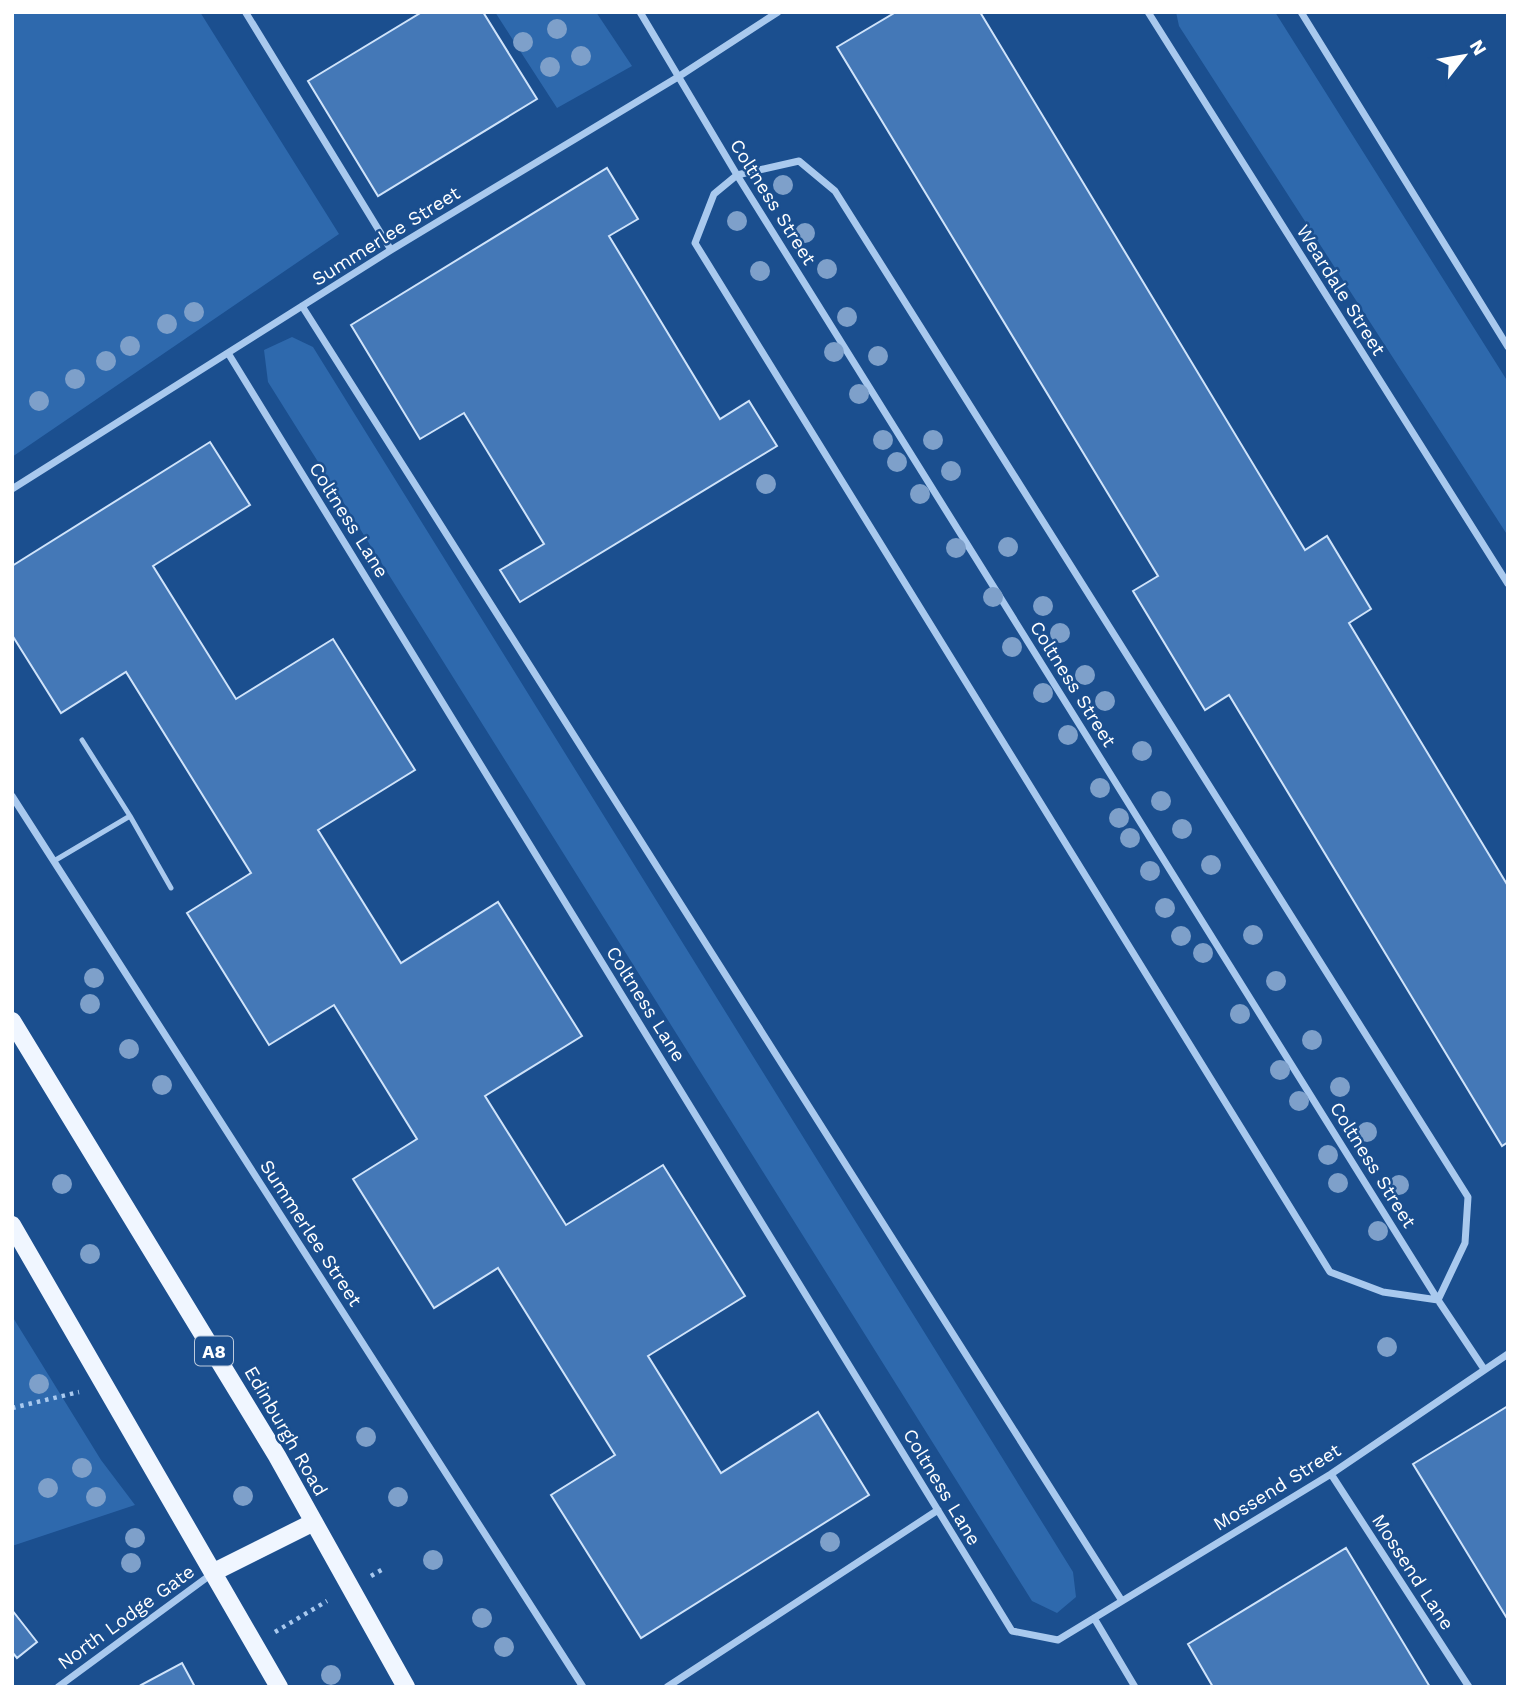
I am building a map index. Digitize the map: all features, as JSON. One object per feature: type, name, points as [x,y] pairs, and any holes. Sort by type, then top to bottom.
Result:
[{"type":"main road","name":"Edinburgh Road","points":[[12,1021],[218,1356],[406,1687]]},
{"type":"main road","points":[[12,1225],[279,1687]]},
{"type":"main road","points":[[214,1572],[314,1522]]},
{"type":"street","name":"Coltness Street","points":[[640,12],[737,175],[1438,1300],[1484,1369]]},
{"type":"street","name":"Summerlee Street","points":[[12,489],[391,250],[678,77],[778,12]]},
{"type":"street","name":"Weardale Street","points":[[1147,12],[1508,584]]},
{"type":"street","points":[[1301,12],[1508,347]]},
{"type":"street","points":[[246,13],[391,250]]},
{"type":"street","points":[[799,161],[835,191],[1468,1197],[1465,1243],[1438,1300],[1383,1293],[1330,1272],[1323,1261],[695,243],[714,194],[737,175],[799,161]]},
{"type":"street","points":[[302,306],[1122,1601]]},
{"type":"street","name":"Coltness Lane","points":[[228,353],[1012,1631],[1058,1640]]},
{"type":"street","name":"Summerlee Street","points":[[12,796],[583,1687]]},
{"type":"street","name":"Mossend Street","points":[[1058,1640],[1331,1474],[1508,1354]]},
{"type":"street","name":"Mossend Lane","points":[[1331,1474],[1469,1687]]},
{"type":"street","points":[[667,1687],[938,1510]]},
{"type":"street","name":"North Lodge Gate","points":[[58,1687],[214,1572]]},
{"type":"street","points":[[1094,1618],[1135,1687]]},
{"type":"lane","points":[[82,740],[172,888]]},
{"type":"lane","points":[[54,861],[130,816]]},
{"type":"path","points":[[12,1408],[74,1395],[102,1380]]},
{"type":"path","points":[[255,1644],[383,1569]]},
{"type":"shaded area","points":[[12,12],[200,12],[339,234],[12,457]]},
{"type":"shaded area","points":[[495,12],[596,12],[632,66],[557,108]]},
{"type":"shaded area","points":[[1176,12],[1275,12],[1508,382],[1508,536],[1179,26]]},
{"type":"shaded area","points":[[292,337],[313,347],[1073,1572],[1076,1597],[1057,1613],[1032,1601],[268,382],[264,350]]},
{"type":"shaded area","points":[[12,1316],[101,1460],[135,1505],[12,1546]]},
{"type":"building","points":[[422,12],[483,12],[537,99],[378,196],[308,81]]},
{"type":"building","points":[[896,12],[980,12],[1305,550],[1327,536],[1371,609],[1349,623],[1508,886],[1508,1142],[1502,1146],[1229,695],[1205,710],[1133,591],[1158,576],[837,47]]},
{"type":"building","points":[[607,168],[638,219],[609,236],[720,419],[749,401],[777,446],[520,602],[500,570],[544,544],[464,413],[420,439],[351,325]]},
{"type":"building","points":[[210,442],[250,505],[153,566],[236,699],[333,639],[415,770],[318,830],[401,963],[498,902],[582,1036],[485,1096],[566,1225],[663,1165],[745,1296],[648,1356],[721,1473],[818,1412],[869,1495],[641,1638],[551,1495],[615,1455],[498,1268],[434,1308],[353,1179],[417,1139],[334,1005],[269,1045],[187,913],[251,873],[126,672],[61,713],[12,635],[12,566]]},
{"type":"building","points":[[1508,1406],[1508,1620],[1413,1464]]},
{"type":"building","points":[[1346,1548],[1430,1687],[1213,1687],[1188,1644]]},
{"type":"building","points":[[12,1610],[37,1642],[17,1658],[12,1652]]},
{"type":"building","points":[[182,1663],[195,1687],[141,1685]]}]
